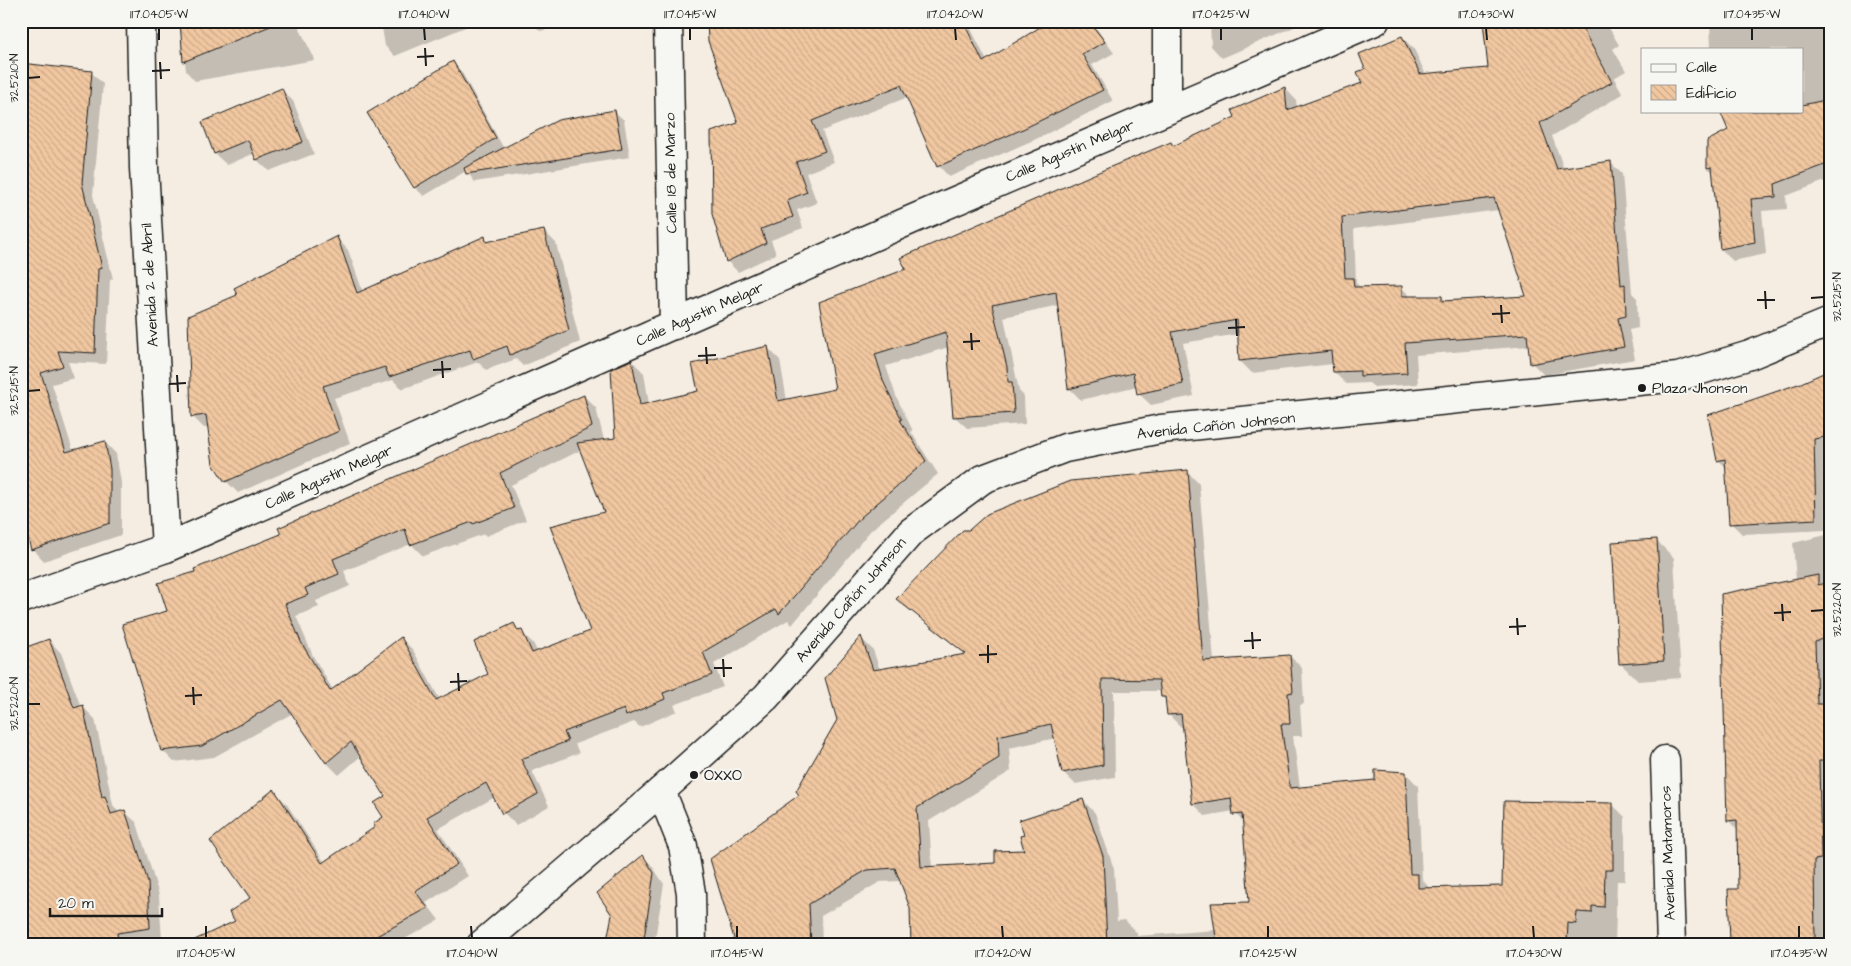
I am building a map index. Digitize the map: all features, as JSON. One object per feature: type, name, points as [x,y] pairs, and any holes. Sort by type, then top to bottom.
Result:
[{"type":"street","name":"Avenida 2 de Abril","points":[[141,21],[144,168],[166,548]]},
{"type":"street","name":"Calle 18 de Marzo","points":[[668,21],[674,325]]},
{"type":"street","points":[[1167,21],[1167,109]]},
{"type":"street","name":"Calle Agustín Melgar","points":[[21,599],[166,548],[1167,109],[1375,21]]},
{"type":"street","name":"Avenida Cañón Johnson","points":[[481,945],[661,791],[766,696],[912,532],[983,479],[1065,448],[1162,429],[1678,377],[1750,355],[1830,322]]},
{"type":"street","name":"Avenida Matamoros","points":[[1665,760],[1671,945]]},
{"type":"street","points":[[661,791],[683,846],[692,894],[692,945]]},
{"type":"building","points":[[180,21],[280,21],[280,22],[183,62]]},
{"type":"building","points":[[707,21],[963,21],[983,62],[1050,21],[1089,21],[1105,42],[1082,54],[1103,90],[1025,128],[937,167],[901,85],[812,121],[825,151],[796,162],[807,192],[787,200],[793,217],[761,229],[766,243],[726,262],[712,214],[711,132],[738,123],[708,41]]},
{"type":"building","points":[[1483,21],[1578,21],[1612,82],[1540,123],[1557,169],[1611,161],[1621,285],[1625,284],[1626,316],[1618,318],[1624,347],[1530,364],[1527,334],[1405,343],[1407,373],[1360,376],[1360,371],[1333,372],[1331,351],[1239,361],[1237,320],[1172,332],[1183,384],[1137,394],[1133,373],[1068,389],[1056,292],[992,305],[1007,367],[1008,382],[1012,382],[1014,413],[953,417],[946,332],[875,354],[884,383],[902,420],[900,420],[926,461],[860,518],[779,614],[776,609],[703,652],[712,675],[663,693],[665,699],[626,716],[624,709],[564,732],[568,741],[521,759],[538,794],[502,814],[486,783],[427,817],[457,864],[415,891],[428,908],[360,945],[184,945],[235,921],[229,912],[250,898],[210,841],[274,789],[322,863],[375,827],[373,824],[383,817],[374,803],[385,796],[351,742],[326,763],[282,700],[202,746],[161,751],[122,624],[167,611],[158,583],[195,572],[194,569],[281,534],[278,528],[584,395],[592,427],[500,473],[514,508],[410,545],[405,529],[333,559],[339,574],[305,588],[308,595],[285,604],[301,642],[330,691],[401,637],[436,700],[488,674],[474,642],[514,623],[518,631],[522,630],[532,653],[590,631],[550,526],[604,512],[577,443],[615,438],[611,369],[632,360],[640,405],[698,391],[692,364],[768,346],[778,401],[835,389],[819,302],[906,269],[900,258],[1171,142],[1173,146],[1235,117],[1232,110],[1285,87],[1287,110],[1362,83],[1357,72],[1365,69],[1359,54],[1402,36],[1420,74],[1488,68]],"holes":[[[1494,198],[1526,296],[1442,301],[1442,296],[1402,296],[1402,286],[1354,287],[1353,278],[1345,278],[1342,217]]]},
{"type":"building","points":[[453,61],[496,138],[414,188],[367,113]]},
{"type":"building","points":[[21,63],[92,71],[82,183],[102,268],[98,269],[95,353],[58,351],[63,366],[41,373],[66,452],[105,441],[110,469],[110,523],[31,550],[21,511]]},
{"type":"building","points":[[282,88],[303,142],[256,160],[248,140],[214,154],[202,122]]},
{"type":"building","points":[[1830,99],[1830,163],[1775,184],[1776,197],[1751,199],[1755,242],[1720,249],[1712,167],[1707,168],[1707,141],[1728,130],[1720,112],[1804,112],[1804,105]]},
{"type":"building","points":[[615,110],[622,149],[466,174],[464,168],[558,120]]},
{"type":"building","points":[[544,230],[569,330],[510,355],[507,346],[473,359],[470,350],[389,377],[385,367],[323,386],[339,431],[225,482],[213,464],[206,415],[191,417],[188,316],[237,295],[234,288],[337,236],[357,293],[485,236],[486,242]]},
{"type":"building","points":[[1830,370],[1830,436],[1814,439],[1816,519],[1729,524],[1725,459],[1717,461],[1708,415],[1801,383]]},
{"type":"building","points":[[1188,470],[1203,661],[1290,655],[1293,692],[1288,693],[1290,724],[1281,724],[1290,788],[1375,780],[1375,770],[1406,772],[1410,874],[1418,874],[1418,888],[1502,886],[1504,801],[1613,803],[1613,870],[1605,870],[1604,907],[1592,906],[1592,913],[1577,912],[1576,924],[1568,923],[1567,945],[1217,945],[1211,903],[1249,902],[1242,814],[1233,815],[1231,798],[1192,804],[1181,714],[1167,715],[1165,697],[1161,697],[1159,680],[1102,679],[1103,765],[1062,773],[1051,724],[998,736],[999,758],[917,808],[921,867],[995,863],[995,851],[1024,850],[1020,836],[1024,835],[1019,820],[1083,799],[1103,856],[1107,945],[911,945],[910,908],[895,868],[867,870],[809,904],[811,945],[736,945],[710,859],[799,795],[796,791],[837,720],[825,678],[861,636],[873,670],[966,654],[896,599],[963,530],[969,530],[987,514],[1070,481]]},
{"type":"building","points":[[1657,539],[1664,661],[1619,664],[1612,542]]},
{"type":"building","points":[[1818,575],[1818,585],[1830,582],[1830,635],[1815,642],[1817,704],[1830,704],[1830,761],[1819,761],[1821,859],[1814,860],[1815,942],[1730,942],[1728,889],[1738,889],[1737,820],[1727,821],[1721,594]]},
{"type":"building","points":[[49,639],[74,708],[83,705],[102,797],[105,796],[111,814],[125,810],[148,882],[150,928],[117,933],[119,945],[21,945],[21,649]]},
{"type":"building","points":[[643,855],[654,873],[643,945],[606,945],[612,915],[597,893]]},
{"type":"place","name":"Plaza Jhonson","points":[[1642,388]]},
{"type":"place","name":"OXXO","points":[[694,775]]}]
